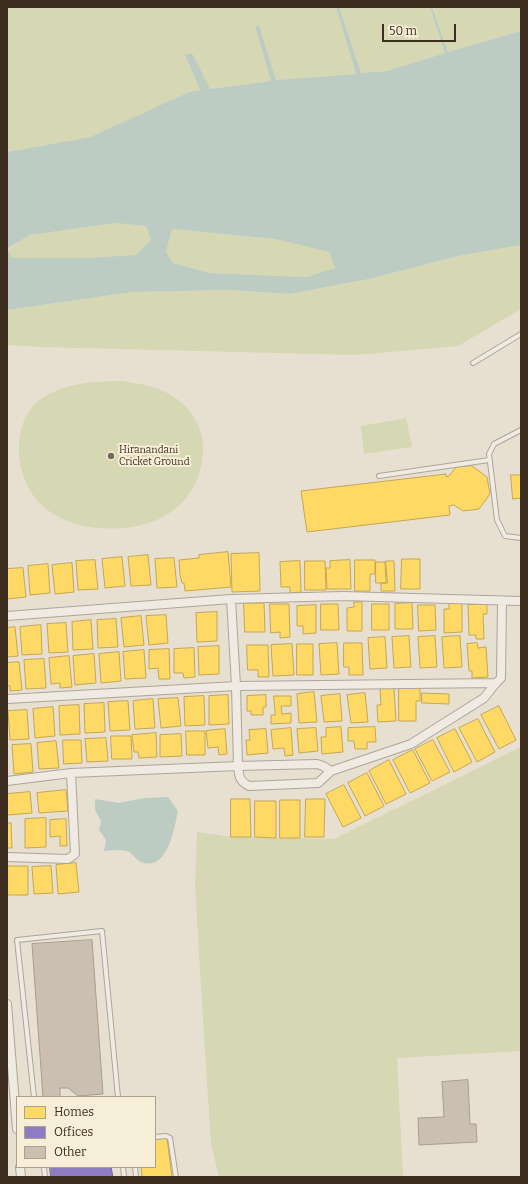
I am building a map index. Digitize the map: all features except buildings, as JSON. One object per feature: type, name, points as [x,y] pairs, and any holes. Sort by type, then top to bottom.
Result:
[{"type":"street","points":[[7,616],[232,599],[343,596],[521,601]]},
{"type":"street","points":[[232,599],[239,778],[249,786],[318,783],[331,771],[411,744],[484,698],[501,678],[502,601]]},
{"type":"street","points":[[7,698],[236,686],[496,683]]},
{"type":"street","points":[[7,781],[71,773],[238,766],[317,764],[324,766],[331,771]]},
{"type":"street","points":[[7,857],[68,859],[75,854],[71,773]]},
{"type":"street","points":[[7,1004],[16,1110]]},
{"type":"lane","points":[[473,363],[521,334]]},
{"type":"lane","points":[[521,430],[494,444],[488,454],[496,520],[500,530],[505,536],[521,538]]},
{"type":"lane","points":[[379,476],[489,460]]},
{"type":"lane","points":[[34,1096],[17,940],[102,931],[118,1096]]},
{"type":"lane","points":[[156,1137],[166,1136],[170,1138],[176,1177]]},
{"type":"green space","points":[[7,7],[336,7],[356,74],[276,80],[259,25],[255,26],[271,81],[209,89],[192,53],[185,55],[200,90],[189,92],[90,137],[7,152]]},
{"type":"green space","points":[[339,7],[430,7],[445,53],[387,71],[360,73]]},
{"type":"green space","points":[[432,7],[521,7],[521,31],[448,52]]},
{"type":"green space","points":[[115,223],[146,226],[151,240],[135,255],[86,258],[13,258],[7,250],[30,235]]},
{"type":"green space","points":[[172,229],[275,239],[329,252],[335,269],[307,277],[210,273],[173,263],[166,252]]},
{"type":"green space","points":[[521,245],[521,309],[458,346],[356,355],[7,345],[7,310],[133,292],[228,290],[289,294],[369,279],[458,256]]},
{"type":"green space","name":"Hiranandani Cricket Ground","points":[[122,381],[158,389],[177,399],[188,409],[193,415],[202,436],[203,451],[200,472],[192,490],[180,504],[166,515],[149,523],[111,529],[82,526],[58,517],[44,507],[33,495],[22,472],[19,445],[21,431],[25,419],[32,408],[41,399],[59,389],[91,382]]},
{"type":"green space","points":[[406,418],[412,447],[364,454],[361,426]]},
{"type":"green space","points":[[521,747],[521,1051],[397,1058],[403,1177],[219,1177],[211,1144],[195,887],[197,832],[231,837],[334,839]]},
{"type":"shaded area","points":[[336,7],[339,7],[361,73],[387,71],[445,53],[430,7],[432,7],[448,52],[521,31],[521,245],[458,256],[369,279],[289,294],[228,290],[133,292],[7,310],[7,250],[13,258],[86,258],[135,255],[151,240],[146,226],[115,223],[30,235],[7,249],[7,152],[90,137],[189,92],[200,90],[185,55],[192,53],[210,89],[271,81],[255,26],[259,25],[276,80],[356,74]],"holes":[[[172,229],[275,239],[329,252],[335,268],[307,277],[210,273],[173,263],[166,252]]]},
{"type":"shaded area","points":[[168,797],[178,811],[172,838],[164,855],[158,861],[150,863],[141,862],[126,851],[104,851],[106,840],[99,830],[101,821],[95,810],[95,799],[119,803],[144,798]]},
{"type":"place","name":"Hiranandani Cricket Ground","points":[[111,456]]}]
